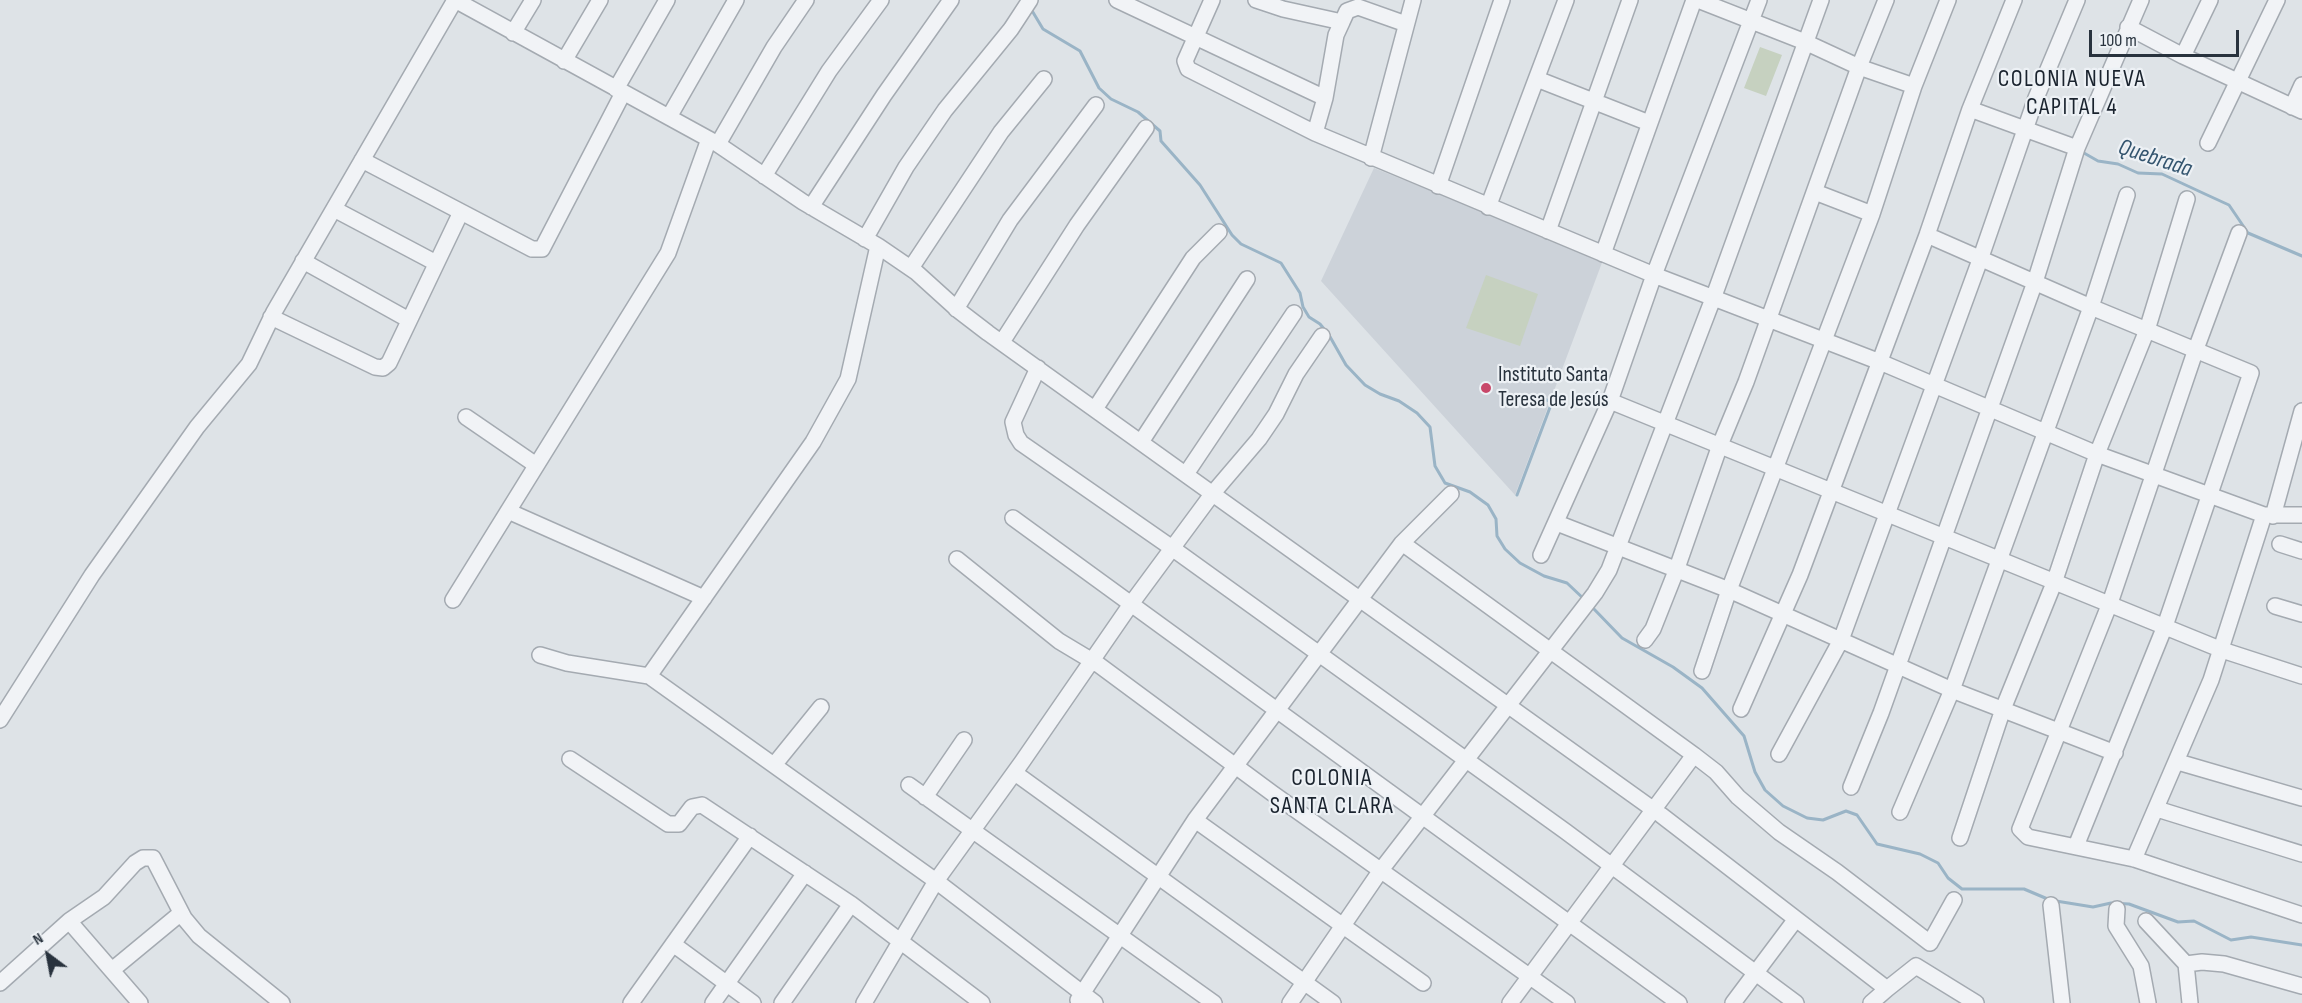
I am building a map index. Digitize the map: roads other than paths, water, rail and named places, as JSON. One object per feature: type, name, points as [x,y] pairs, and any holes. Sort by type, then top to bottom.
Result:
[{"type":"street","points":[[0,720],[92,575],[197,427],[249,364],[271,317],[455,0],[713,142],[811,207],[872,242],[911,268],[956,309],[1654,810],[1887,989]]},
{"type":"street","points":[[513,33],[533,0]]},
{"type":"street","points":[[564,61],[600,0]]},
{"type":"street","points":[[362,160],[532,249],[542,249],[667,0]]},
{"type":"street","points":[[669,117],[736,0]]},
{"type":"street","points":[[453,600],[668,253],[713,142],[806,0]]},
{"type":"street","points":[[764,176],[829,71],[882,0]]},
{"type":"street","points":[[811,207],[889,86],[951,0]]},
{"type":"street","points":[[1212,0],[1185,61],[1188,69],[1315,133],[1488,207],[1654,275],[1769,317],[1880,362],[2097,454],[2211,498],[2269,515],[2302,515]]},
{"type":"street","points":[[1256,0],[1283,9],[1342,22]]},
{"type":"street","points":[[1371,158],[1413,0]]},
{"type":"street","points":[[1438,186],[1502,0]]},
{"type":"street","points":[[1488,207],[1566,0]]},
{"type":"street","points":[[1548,231],[1630,0]]},
{"type":"street","points":[[1603,254],[1694,0]]},
{"type":"street","points":[[1698,0],[1805,42],[1859,67],[1914,86]]},
{"type":"street","points":[[1541,555],[1610,401],[1654,275],[1759,0]]},
{"type":"street","points":[[1290,1003],[1381,870],[1588,603],[1609,570],[1714,296],[1821,0]]},
{"type":"street","points":[[1645,640],[1653,629],[1676,571],[1859,67],[1886,0]]},
{"type":"street","points":[[1702,671],[1729,590],[1872,214],[1914,86],[1948,0]]},
{"type":"street","points":[[1741,709],[1785,614],[1927,235],[1970,109],[2014,0]]},
{"type":"street","points":[[1851,787],[2036,282],[2077,148],[2141,0]]},
{"type":"street","points":[[2183,56],[2210,0]]},
{"type":"street","points":[[2208,143],[2277,0]]},
{"type":"street","points":[[1779,754],[1841,640],[1981,257],[2024,129],[2073,1]]},
{"type":"street","points":[[1123,2],[1325,99]]},
{"type":"street","points":[[649,676],[813,442],[848,379],[872,242],[906,167],[945,110],[1011,29],[1027,4]]},
{"type":"street","points":[[1315,133],[1325,99],[1336,35],[1347,11],[1358,7],[1406,24]]},
{"type":"street","points":[[2128,27],[2183,56],[2297,109],[2302,85]]},
{"type":"street","points":[[911,268],[967,180],[1001,132],[1044,79]]},
{"type":"street","points":[[1537,79],[1649,123]]},
{"type":"street","points":[[956,309],[1010,220],[1096,105]]},
{"type":"street","points":[[1970,109],[2077,148]]},
{"type":"street","points":[[1002,342],[1077,225],[1146,128]]},
{"type":"street","points":[[1815,192],[1872,214]]},
{"type":"street","points":[[1900,812],[1952,690],[2091,307],[2127,195]]},
{"type":"street","points":[[1960,838],[2003,709],[2054,583],[2097,454],[2147,330],[2187,199]]},
{"type":"street","points":[[333,209],[436,263]]},
{"type":"street","points":[[271,317],[375,367],[382,368],[389,363],[460,212]]},
{"type":"street","points":[[1095,409],[1188,265],[1219,232]]},
{"type":"street","points":[[2239,233],[2196,349],[2155,476],[2110,603],[2020,829],[2028,837],[2134,860],[2302,915]]},
{"type":"street","points":[[1927,235],[2091,307],[2252,373],[2211,498],[2165,626],[2076,846]]},
{"type":"street","points":[[303,261],[409,320]]},
{"type":"street","points":[[1142,442],[1247,279]]},
{"type":"street","points":[[1186,474],[1294,313]]},
{"type":"street","points":[[867,1002],[899,940],[936,881],[1093,662],[1131,604],[1213,493],[1276,414],[1296,374],[1322,336]]},
{"type":"street","points":[[1038,368],[1013,422],[1016,435],[1021,443],[1172,548],[1796,1003]]},
{"type":"street","points":[[1610,401],[2222,650],[2302,676]]},
{"type":"street","points":[[2134,860],[2178,762],[2222,650],[2302,411]]},
{"type":"street","points":[[466,417],[536,465]]},
{"type":"street","points":[[540,655],[567,663],[649,676],[936,881],[1085,1000],[1119,935],[1195,820],[1402,543],[1451,494]]},
{"type":"street","points":[[508,511],[704,598]]},
{"type":"street","points":[[1013,518],[1679,1003]]},
{"type":"street","points":[[1557,523],[1729,590],[1898,663],[1952,690],[2115,753]]},
{"type":"street","points":[[1402,543],[1694,755],[1716,772],[1738,797],[1779,832],[1837,872],[1930,943]]},
{"type":"street","points":[[2280,543],[2302,551]]},
{"type":"street","points":[[957,559],[1059,641],[1093,662],[1567,1003]]},
{"type":"street","points":[[2276,606],[2302,614]]},
{"type":"street","points":[[774,765],[821,707]]},
{"type":"street","points":[[925,797],[964,740]]},
{"type":"street","points":[[1510,1003],[1694,755]]},
{"type":"street","points":[[570,759],[668,824],[679,824],[697,804],[750,836],[851,904],[982,1003]]},
{"type":"street","points":[[2178,762],[2302,798]]},
{"type":"street","points":[[1014,773],[1333,1003]]},
{"type":"street","points":[[909,785],[1214,1003]]},
{"type":"street","points":[[2157,809],[2302,854]]},
{"type":"street","points":[[1195,820],[1423,983]]},
{"type":"street","points":[[631,1003],[750,836]]},
{"type":"street","points":[[0,983],[69,921],[104,897],[135,863],[143,858],[153,858],[181,913],[199,936],[282,1003]]},
{"type":"street","points":[[713,1003],[805,873]]},
{"type":"street","points":[[1871,1003],[1917,966],[1954,900]]},
{"type":"street","points":[[782,1003],[851,904]]},
{"type":"street","points":[[2051,905],[2062,1003]]},
{"type":"street","points":[[2117,909],[2116,926],[2141,966],[2148,1003]]},
{"type":"street","points":[[112,970],[181,913]]},
{"type":"street","points":[[1733,1003],[1796,919]]},
{"type":"street","points":[[69,921],[140,1003]]},
{"type":"street","points":[[2146,921],[2186,964],[2190,1003]]},
{"type":"street","points":[[673,944],[753,1003]]},
{"type":"street","points":[[2186,964],[2202,962],[2224,964],[2302,986]]},
{"type":"street","points":[[1917,966],[1976,1003]]},
{"type":"waterway","points":[[1031,9],[1043,29],[1080,51],[1099,88],[1111,99],[1138,112],[1160,131],[1161,141],[1200,185],[1232,235],[1241,244],[1281,263],[1300,293],[1303,307],[1309,317],[1320,324],[1346,365],[1365,385],[1399,401],[1417,413],[1430,427],[1435,466],[1445,483],[1470,492],[1488,505],[1496,519],[1497,536],[1505,549],[1520,563],[1544,576],[1567,583],[1585,600]]},
{"type":"waterway","name":"Quebrada","points":[[2084,153],[2098,161],[2118,164],[2138,173],[2162,174],[2229,205],[2248,233],[2302,256]]},
{"type":"waterway","points":[[1517,495],[1552,402],[1536,396]]},
{"type":"waterway","points":[[1592,607],[1622,638],[1673,667],[1702,688],[1744,736],[1755,772],[1765,790],[1783,806],[1807,818],[1823,820],[1846,811],[1857,815],[1877,844],[1920,854],[1938,863],[1948,878],[1962,889],[2024,889],[2050,900]]},
{"type":"waterway","points":[[2056,901],[2093,907],[2111,903],[2129,904],[2178,922],[2194,921],[2231,940],[2251,937],[2302,945]]},
{"type":"place","name":"Instituto Santa Teresa de Jesús","points":[[1486,388]]},
{"type":"district","name":"COLONIA NUEVA CAPITAL 4","points":[[2072,94]]},
{"type":"district","name":"COLONIA SANTA CLARA","points":[[1332,793]]}]
